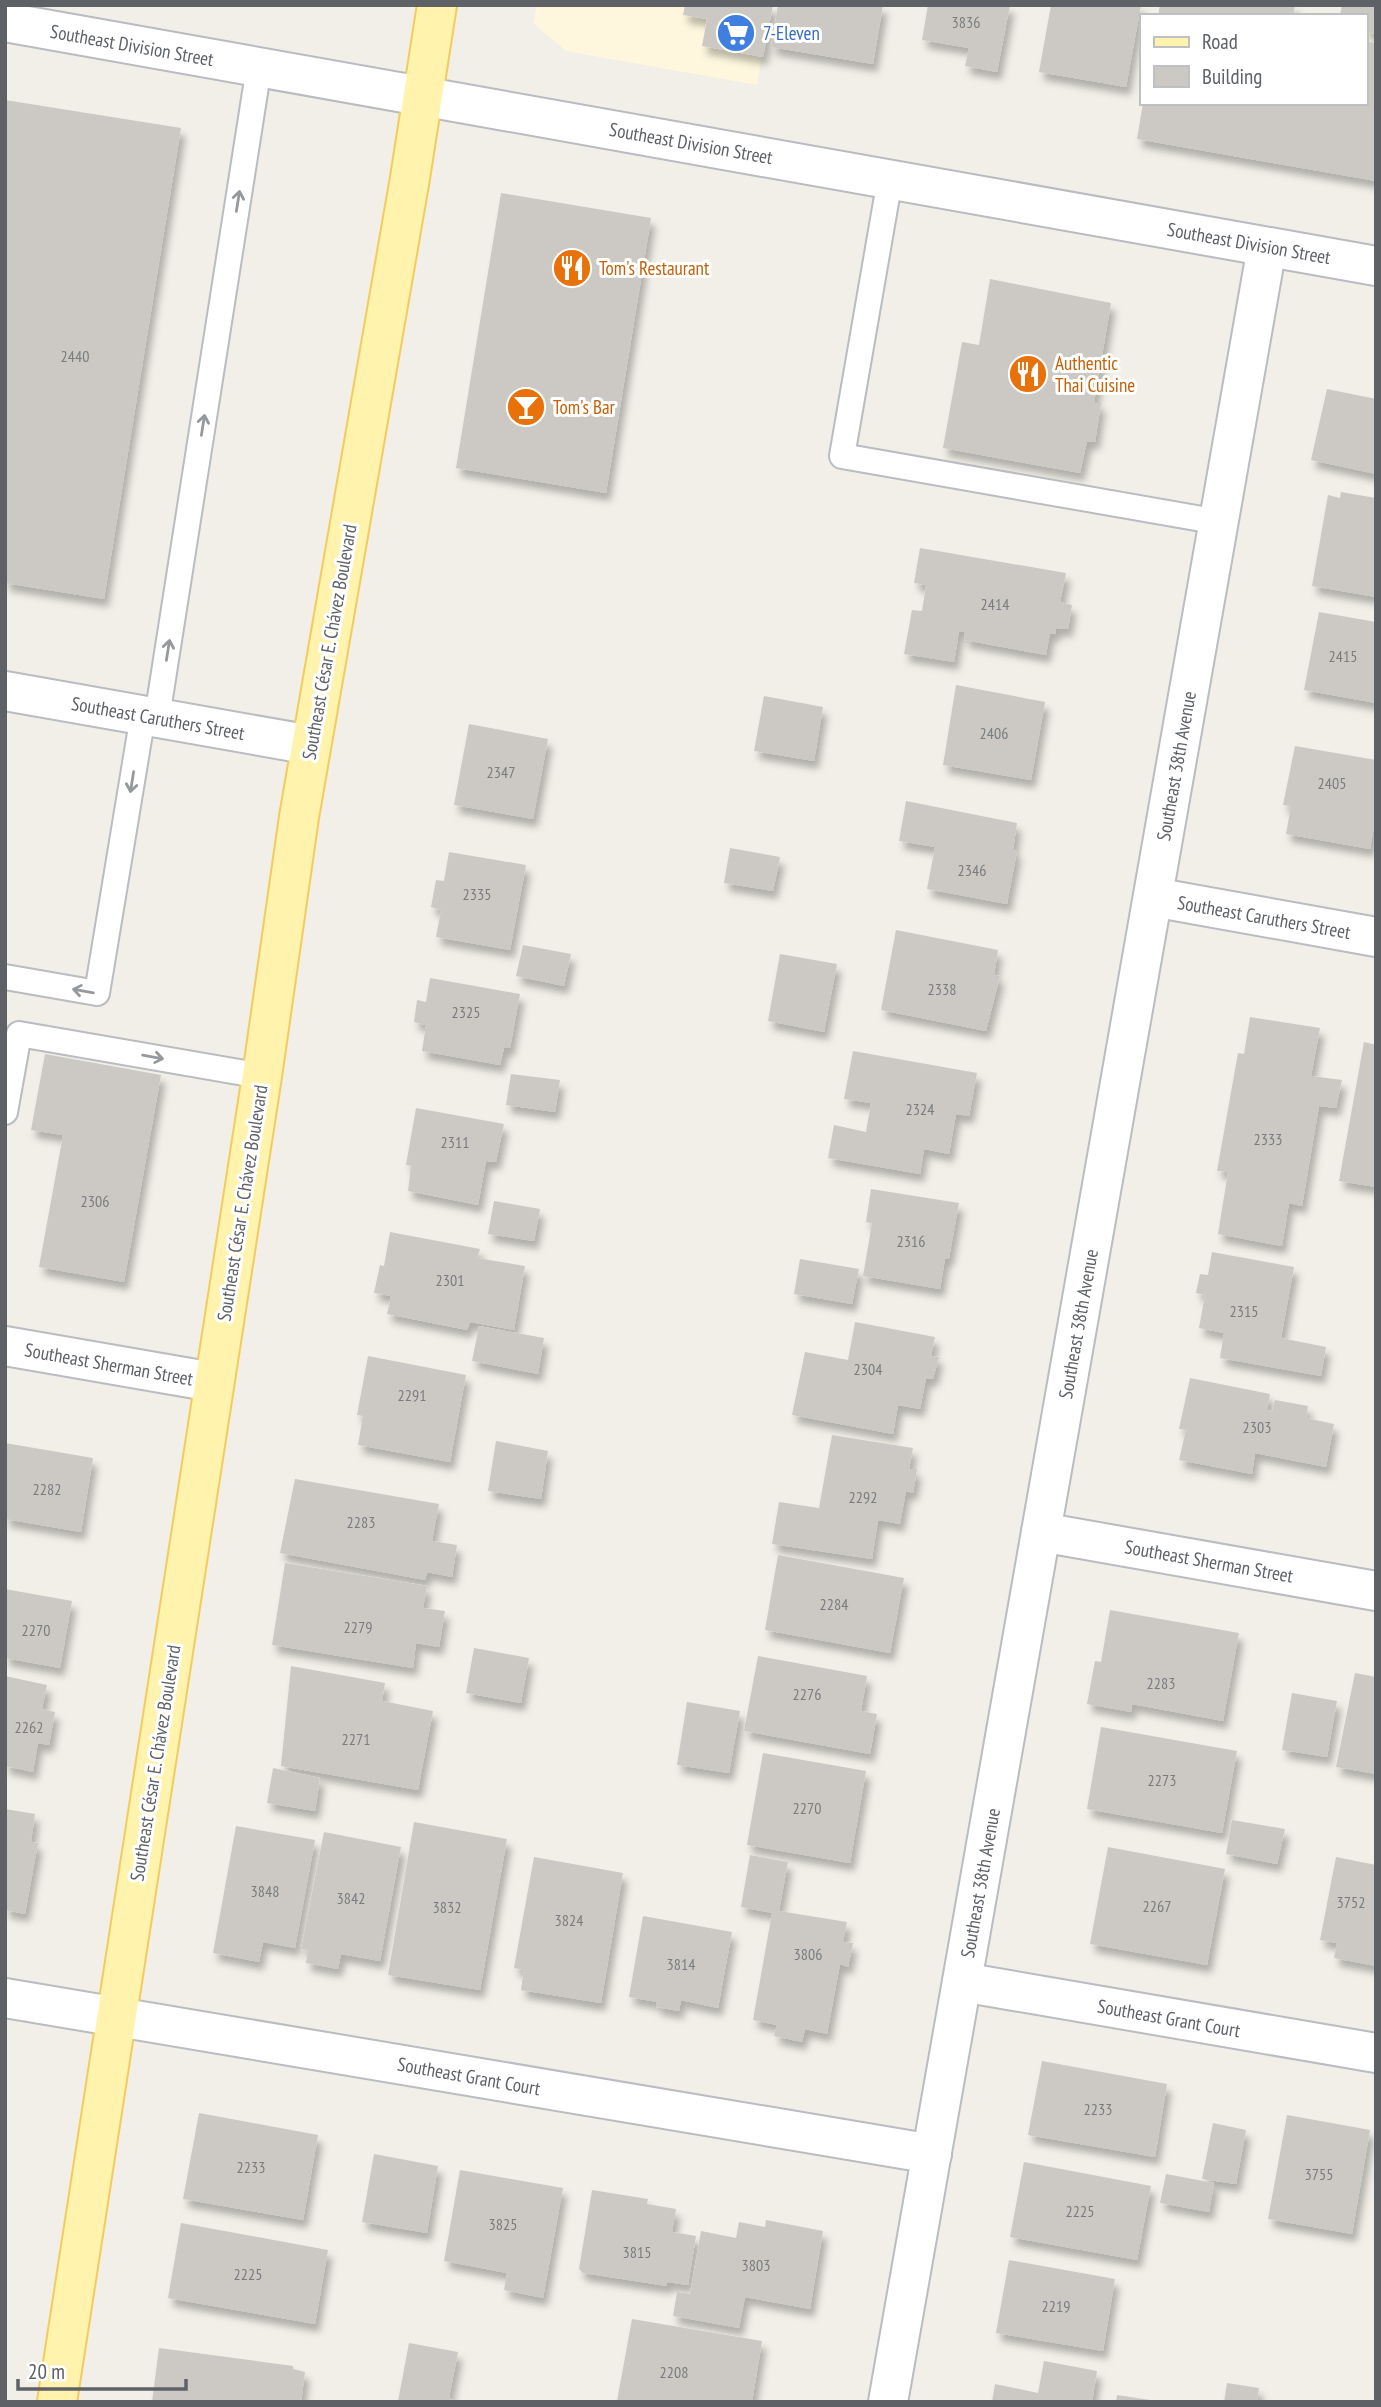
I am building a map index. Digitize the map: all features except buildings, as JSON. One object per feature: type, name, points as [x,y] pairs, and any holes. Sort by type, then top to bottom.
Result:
[{"type":"main road","name":"Southeast César E. Chávez Boulevard","points":[[57,2402],[311,745],[410,178],[437,5]]},
{"type":"street","name":"Southeast Division Street","points":[[5,22],[1376,266]]},
{"type":"street","name":"Southeast 38th Avenue","points":[[888,2402],[1267,247]]},
{"type":"street","name":"Southeast Caruthers Street","points":[[5,691],[311,745]]},
{"type":"street","name":"Southeast Caruthers Street","points":[[1153,897],[1376,937]]},
{"type":"street","name":"Southeast Sherman Street","points":[[5,1346],[213,1382]]},
{"type":"street","name":"Southeast Sherman Street","points":[[1041,1532],[1376,1591]]},
{"type":"street","name":"Southeast Grant Court","points":[[962,1982],[1376,2053]]},
{"type":"street","name":"Southeast Grant Court","points":[[5,1998],[932,2154]]},
{"type":"lane","points":[[5,977],[97,993],[150,716],[259,67]]},
{"type":"lane","points":[[890,178],[842,456],[1219,522]]},
{"type":"lane","points":[[5,1112],[19,1034],[262,1076]]},
{"type":"shaded area","points":[[537,5],[770,5],[757,85],[566,51],[533,23]]},
{"type":"place","name":"7-Eleven","points":[[736,33]]},
{"type":"place","name":"Tom's Restaurant","points":[[572,268]]},
{"type":"place","name":"Authentic Thai Cuisine","points":[[1028,374]]},
{"type":"place","name":"Tom's Bar","points":[[526,407]]}]
